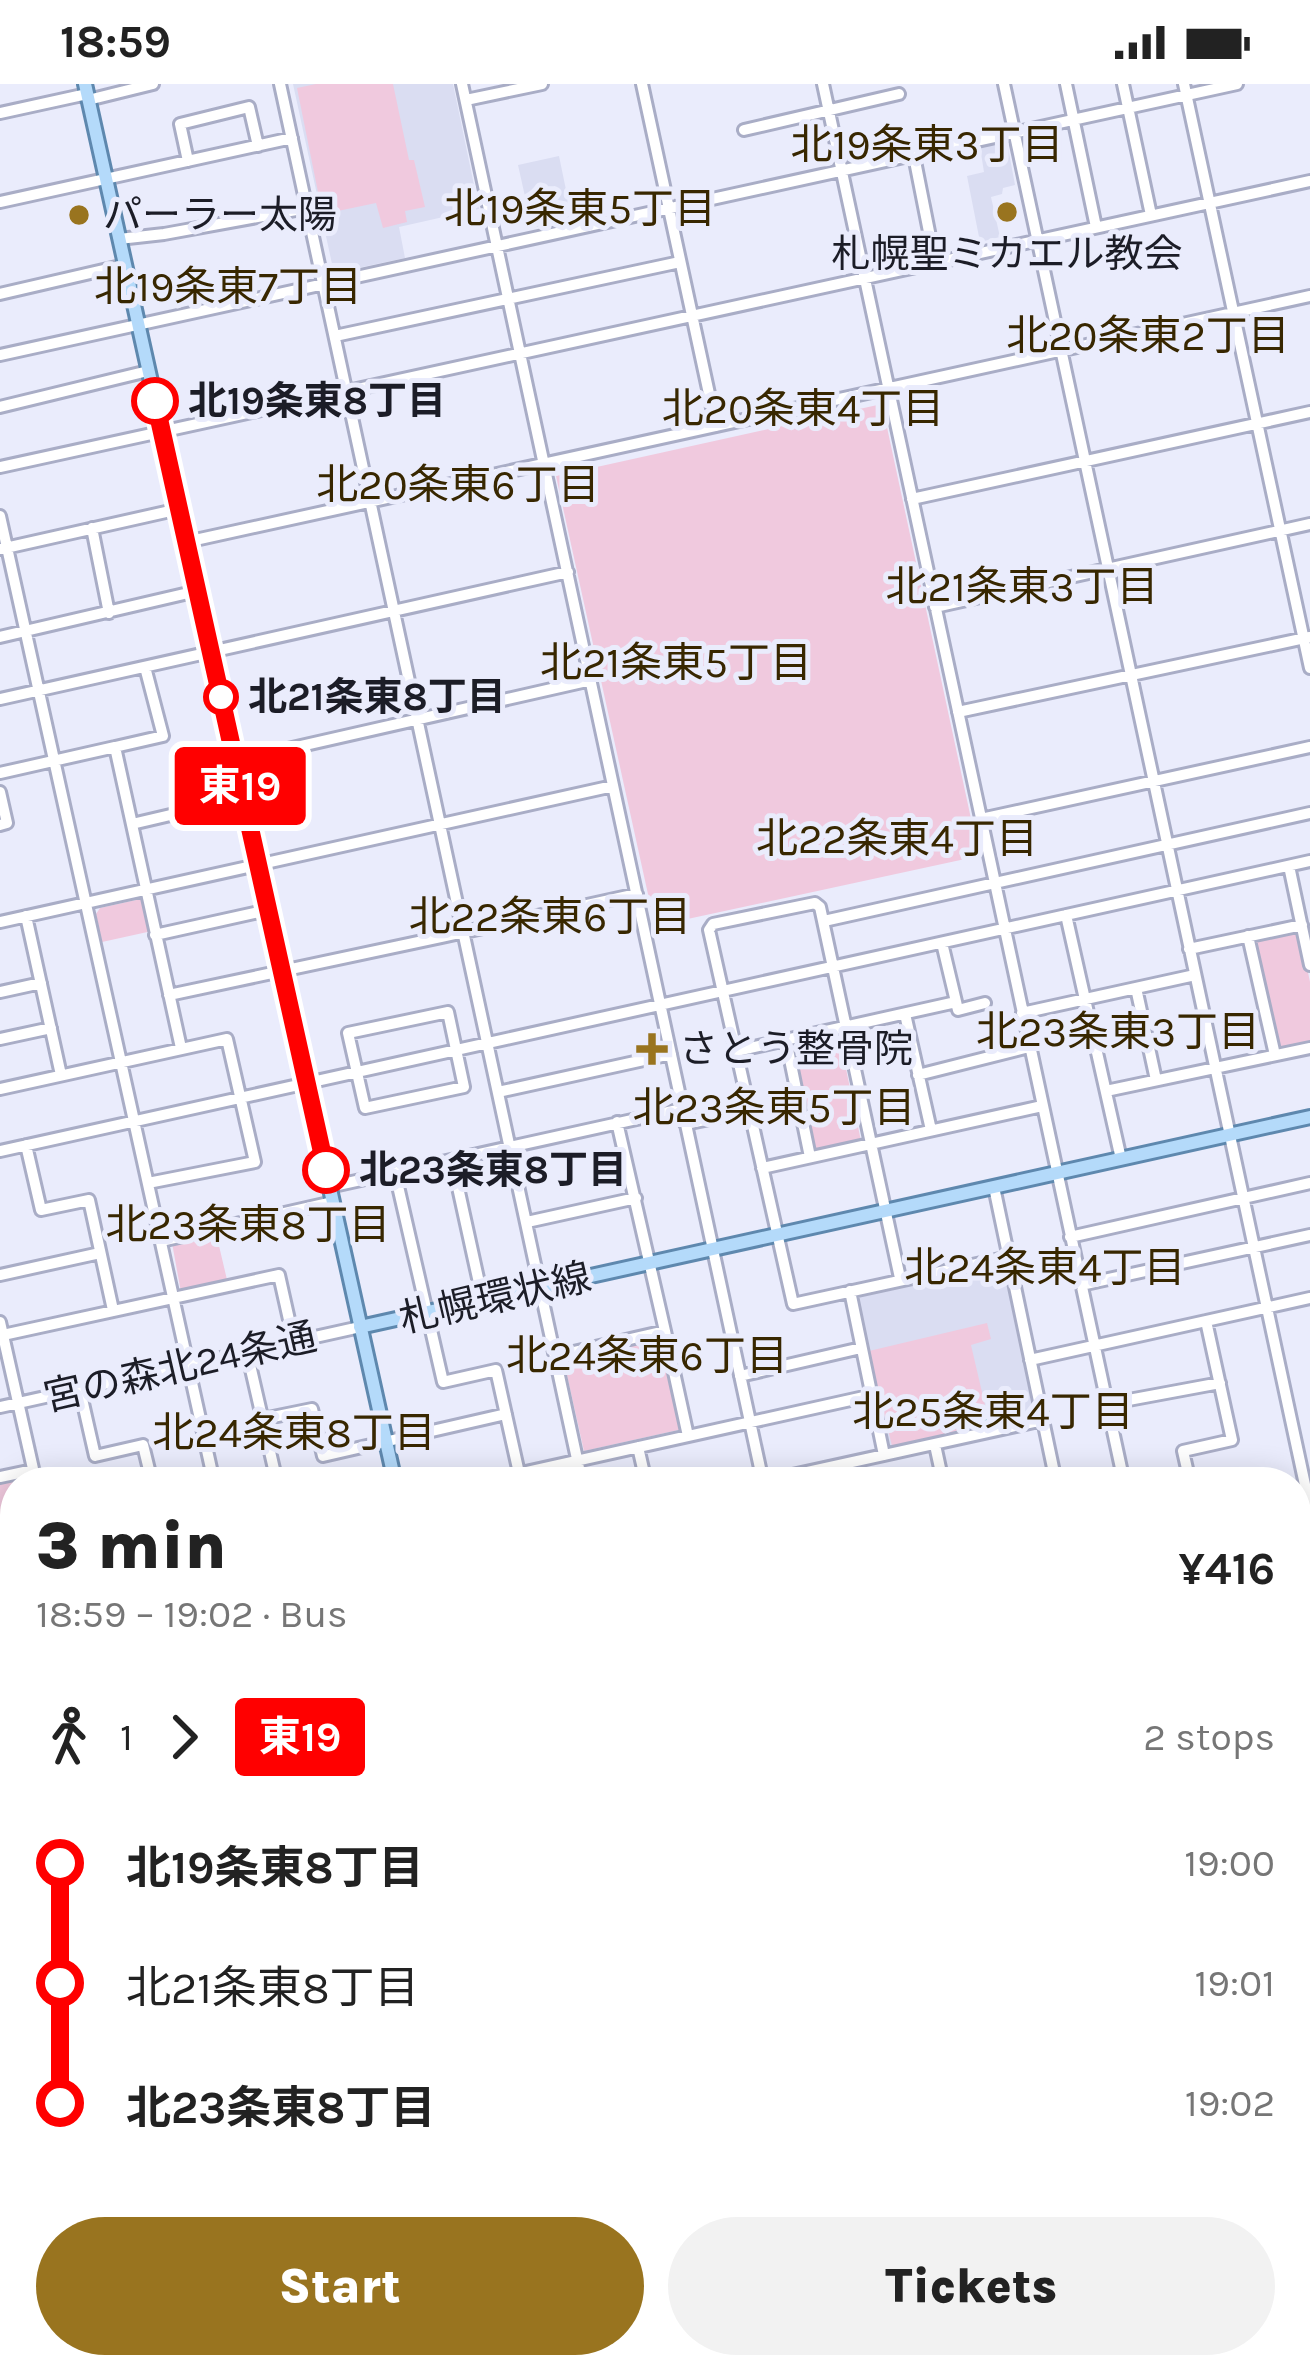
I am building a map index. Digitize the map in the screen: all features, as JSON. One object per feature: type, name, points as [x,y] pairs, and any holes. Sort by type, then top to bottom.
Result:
[{"type":"main road","name":"札幌環状線","points":[[87,93],[360,1328],[1310,1117]]},
{"type":"main road","points":[[360,1328],[392,1467]]},
{"type":"street","points":[[0,113],[153,84]]},
{"type":"street","points":[[280,84],[579,1467]]},
{"type":"street","points":[[462,84],[759,1467]]},
{"type":"street","points":[[466,100],[542,84]]},
{"type":"street","points":[[642,84],[716,426]]},
{"type":"street","points":[[823,84],[1121,1467]]},
{"type":"street","points":[[1004,84],[1299,1467]]},
{"type":"street","points":[[1066,84],[1096,227]]},
{"type":"street","points":[[1123,84],[1151,215]]},
{"type":"street","points":[[0,355],[914,156],[1128,108],[1185,90],[1237,84]]},
{"type":"street","points":[[1185,90],[1310,668]]},
{"type":"street","points":[[744,130],[899,94]]},
{"type":"street","points":[[188,160],[180,124],[249,107],[258,146]]},
{"type":"street","points":[[0,202],[292,138]]},
{"type":"street","points":[[914,156],[935,262]]},
{"type":"street","points":[[0,467],[1310,181]]},
{"type":"street","points":[[119,238],[164,235],[308,208]]},
{"type":"street","points":[[335,336],[680,262]]},
{"type":"street","points":[[0,294],[125,266]]},
{"type":"street","points":[[186,542],[1310,296]]},
{"type":"street","points":[[0,407],[148,371]]},
{"type":"street","points":[[912,500],[1310,412]]},
{"type":"street","points":[[4,548],[179,509]]},
{"type":"street","points":[[0,516],[211,1467]]},
{"type":"street","points":[[935,607],[1310,524]]},
{"type":"street","points":[[92,528],[109,613]]},
{"type":"street","points":[[0,699],[568,572]]},
{"type":"street","points":[[0,637],[197,591]]},
{"type":"street","points":[[958,712],[1306,637]]},
{"type":"street","points":[[0,773],[163,736],[145,667]]},
{"type":"street","points":[[235,761],[591,680]]},
{"type":"street","points":[[115,747],[181,1048]]},
{"type":"street","points":[[981,819],[1310,747]]},
{"type":"street","points":[[1,919],[614,786]]},
{"type":"street","points":[[0,792],[7,823],[0,825]]},
{"type":"street","points":[[132,824],[243,797]]},
{"type":"street","points":[[824,922],[1310,813]]},
{"type":"street","points":[[0,1151],[1310,861]]},
{"type":"street","points":[[1289,866],[1310,965]]},
{"type":"street","points":[[170,995],[637,894]]},
{"type":"street","points":[[900,1278],[820,907],[815,903],[713,925],[709,930],[793,1304],[1009,1257]]},
{"type":"street","points":[[155,934],[268,910]]},
{"type":"street","points":[[1066,915],[1121,1159]]},
{"type":"street","points":[[26,916],[61,1076]]},
{"type":"street","points":[[1189,949],[1302,925]]},
{"type":"street","points":[[1248,937],[1274,1055]]},
{"type":"street","points":[[942,943],[958,1010],[985,1004]]},
{"type":"street","points":[[1022,1013],[1195,975]]},
{"type":"street","points":[[0,992],[41,983]]},
{"type":"street","points":[[1136,988],[1156,1080]]},
{"type":"street","points":[[736,1051],[956,1002]]},
{"type":"street","points":[[448,1012],[464,1087],[365,1108],[357,1073],[348,1033],[448,1012]]},
{"type":"street","points":[[905,1014],[931,1130]]},
{"type":"street","points":[[0,1040],[51,1028]]},
{"type":"street","points":[[0,1089],[227,1039],[255,1162],[148,1183]]},
{"type":"street","points":[[786,1040],[810,1157]]},
{"type":"street","points":[[918,1075],[1029,1047]]},
{"type":"street","points":[[1106,1091],[1310,1048]]},
{"type":"street","points":[[498,1092],[671,1054]]},
{"type":"street","points":[[762,1168],[1042,1106]]},
{"type":"street","points":[[161,1240],[395,1173],[682,1109]]},
{"type":"street","points":[[685,1124],[749,1111]]},
{"type":"street","points":[[617,1122],[688,1436]]},
{"type":"street","points":[[26,1145],[41,1210],[89,1199],[113,1310]]},
{"type":"street","points":[[452,1160],[483,1300]]},
{"type":"street","points":[[395,1173],[443,1382],[496,1370],[518,1467]]},
{"type":"street","points":[[1070,1237],[1310,1183]]},
{"type":"street","points":[[994,1187],[1053,1467]]},
{"type":"street","points":[[527,1222],[636,1198]]},
{"type":"street","points":[[1081,1285],[1310,1235]]},
{"type":"street","points":[[0,1276],[100,1252]]},
{"type":"street","points":[[33,1467],[2,1329],[279,1275],[294,1342]]},
{"type":"street","points":[[850,1291],[884,1455]]},
{"type":"street","points":[[1030,1360],[1310,1298]]},
{"type":"street","points":[[1187,1467],[1184,1451],[1232,1439],[1206,1321]]},
{"type":"street","name":"宮の森北24条通","points":[[0,1407],[360,1328]]},
{"type":"street","points":[[556,1356],[665,1331]]},
{"type":"street","points":[[740,1376],[861,1348]]},
{"type":"street","points":[[247,1352],[274,1467]]},
{"type":"street","points":[[1106,1404],[1220,1383]]},
{"type":"street","points":[[80,1390],[95,1456],[143,1445],[148,1467]]},
{"type":"street","points":[[555,1467],[873,1395]]},
{"type":"street","points":[[263,1419],[312,1409],[323,1456],[506,1414]]},
{"type":"street","points":[[851,1467],[884,1455],[1042,1420]]},
{"type":"street","points":[[935,1445],[940,1467]]},
{"type":"street","points":[[638,1447],[643,1467]]},
{"type":"shaded area","points":[[293,84],[453,84],[479,209],[399,227],[405,258],[334,273]]},
{"type":"shaded area","points":[[393,84],[409,160],[414,160],[425,207],[405,211],[407,222],[383,228],[376,203],[333,212],[330,201],[320,202],[297,88]]},
{"type":"shaded area","points":[[1007,142],[1015,185],[991,197],[1000,237],[980,242],[967,176],[984,172],[980,147]]},
{"type":"shaded area","points":[[559,156],[572,219],[532,228],[518,165]]},
{"type":"shaded area","points":[[882,404],[979,856],[655,926],[556,476]]},
{"type":"shaded area","points":[[145,898],[152,931],[102,942],[96,914],[100,908]]},
{"type":"shaded area","points":[[1299,929],[1310,982],[1310,1044],[1277,1051],[1252,938]]},
{"type":"shaded area","points":[[839,1035],[861,1141],[819,1152],[792,1046]]},
{"type":"shaded area","points":[[216,1233],[228,1284],[181,1292],[172,1243]]},
{"type":"shaded area","points":[[1005,1262],[1037,1417],[889,1450],[856,1293]]},
{"type":"shaded area","points":[[987,1323],[991,1339],[971,1345],[985,1405],[969,1409],[974,1427],[892,1446],[869,1351]]},
{"type":"shaded area","points":[[663,1335],[683,1429],[584,1451],[564,1362],[568,1355]]},
{"type":"shaded area","points":[[1019,1401],[1022,1418],[979,1427],[975,1410]]},
{"type":"bus line","name":"東19","points":[[155,401],[326,1170]]},
{"type":"place","name":"札幌聖ミカエル教会","points":[[1007,212]]},
{"type":"place","name":"パーラー太陽","points":[[79,215]]},
{"type":"place","name":"北19条東8丁目","points":[[155,401]]},
{"type":"place","name":"北21条東8丁目","points":[[221,697]]},
{"type":"place","name":"さとう整骨院","points":[[652,1049]]},
{"type":"place","name":"北23条東8丁目","points":[[326,1170]]},
{"type":"district","name":"北19条東3丁目","points":[[927,145]]},
{"type":"district","name":"北19条東5丁目","points":[[580,209]]},
{"type":"district","name":"北19条東7丁目","points":[[228,287]]},
{"type":"district","name":"北20条東2丁目","points":[[1148,336]]},
{"type":"district","name":"北20条東4丁目","points":[[803,409]]},
{"type":"district","name":"北20条東6丁目","points":[[458,485]]},
{"type":"district","name":"北21条東3丁目","points":[[1022,587]]},
{"type":"district","name":"北21条東5丁目","points":[[676,663]]},
{"type":"district","name":"北22条東4丁目","points":[[897,839]]},
{"type":"district","name":"北22条東6丁目","points":[[550,917]]},
{"type":"district","name":"北23条東3丁目","points":[[1118,1032]]},
{"type":"district","name":"北23条東5丁目","points":[[774,1108]]},
{"type":"district","name":"北23条東8丁目","points":[[248,1225]]},
{"type":"district","name":"北24条東4丁目","points":[[1045,1268]]},
{"type":"district","name":"北24条東6丁目","points":[[647,1356]]},
{"type":"district","name":"北25条東4丁目","points":[[993,1412]]},
{"type":"district","name":"北24条東8丁目","points":[[294,1433]]}]
